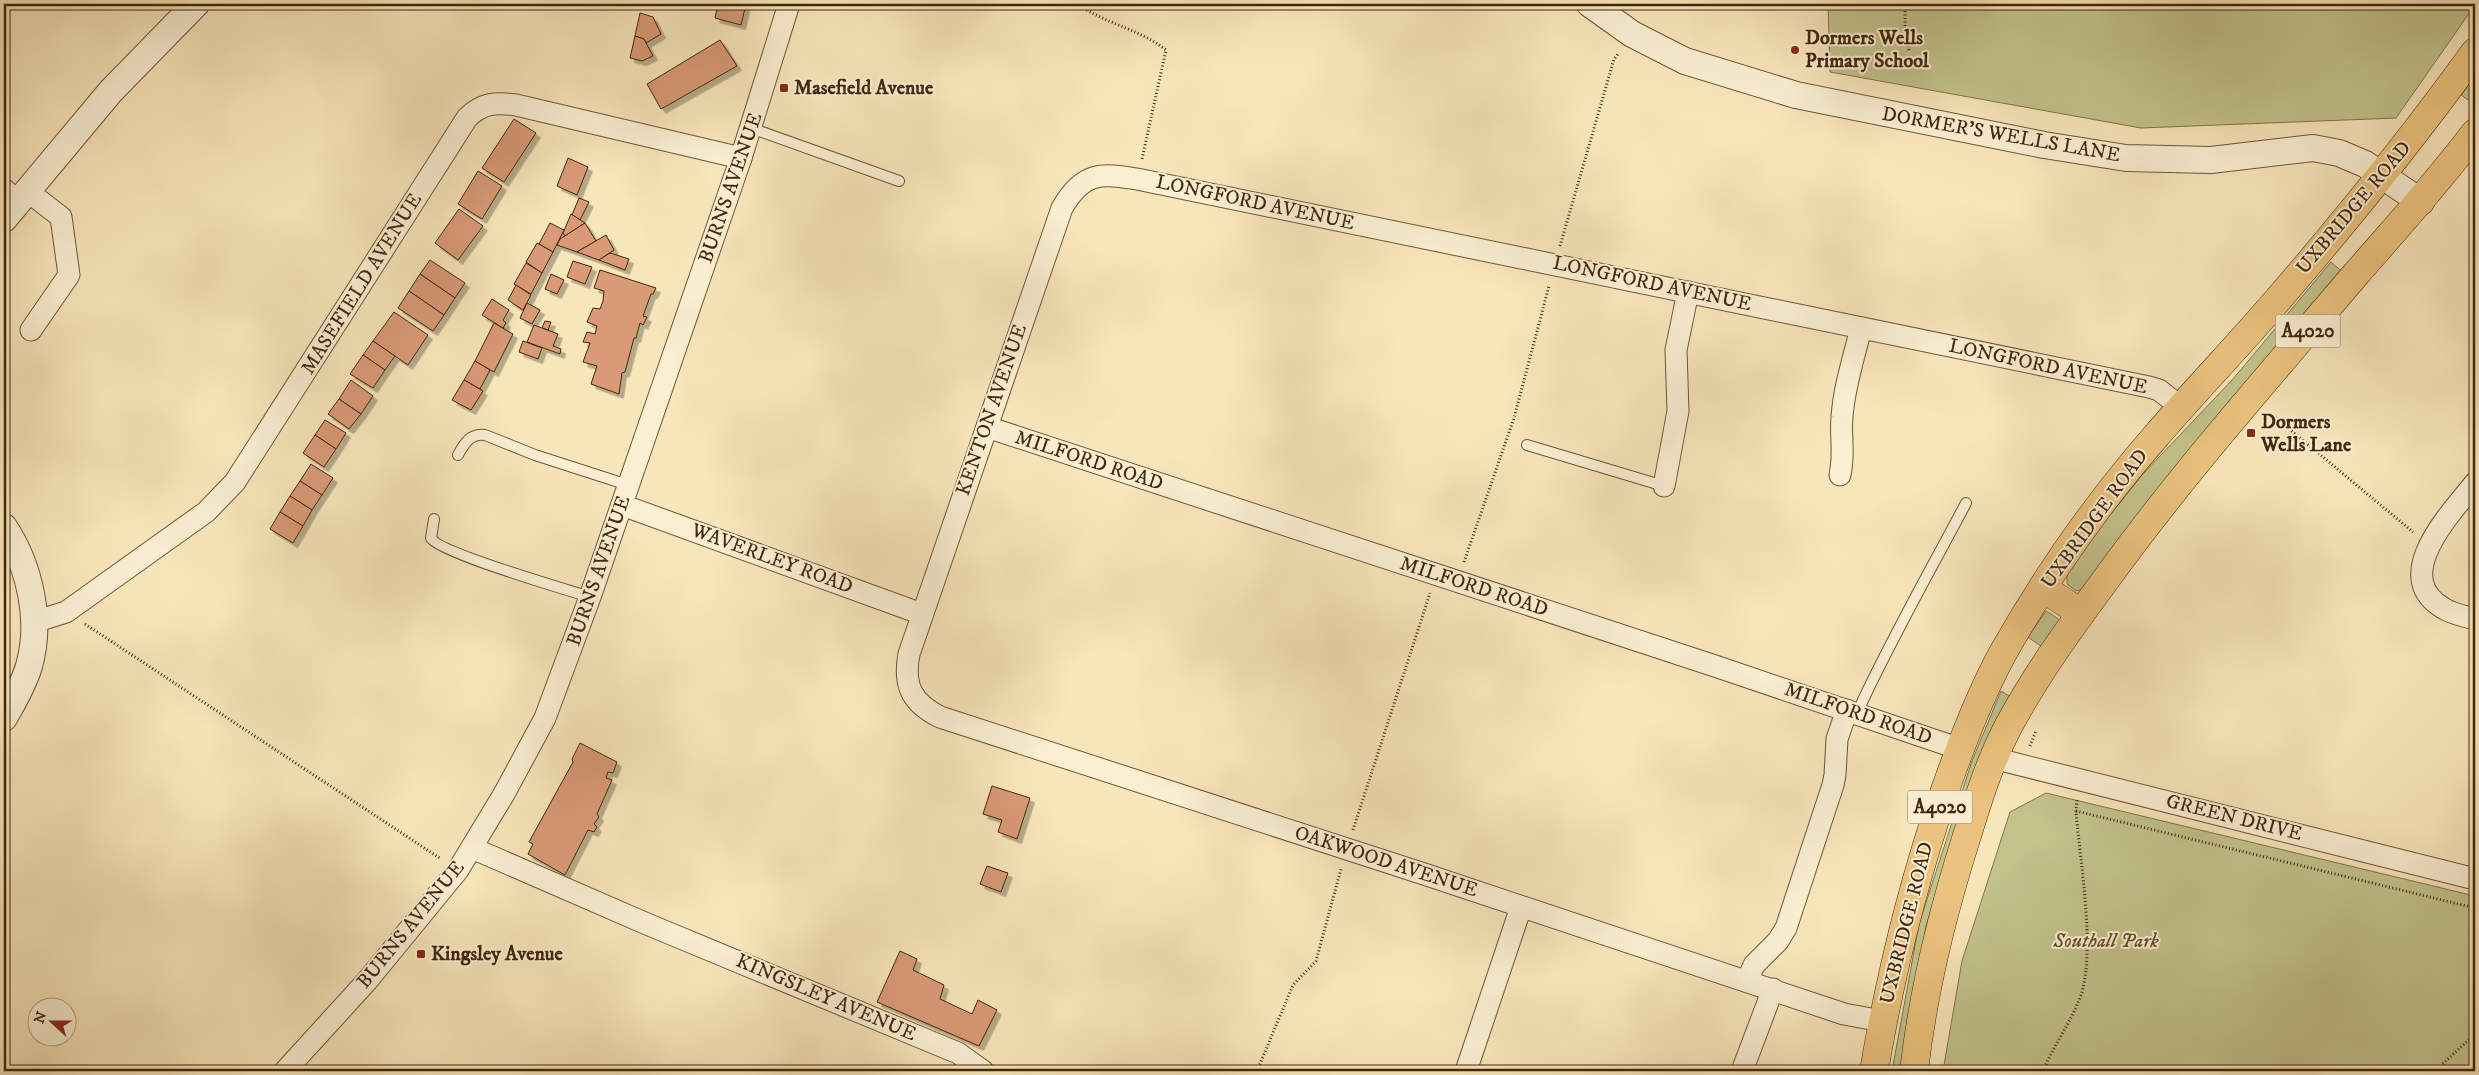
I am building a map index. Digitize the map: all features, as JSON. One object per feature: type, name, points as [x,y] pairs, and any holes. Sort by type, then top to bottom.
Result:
[{"type":"main road","name":"UXBRIDGE ROAD","points":[[1874,1071],[1882,1022],[1908,908],[1928,840],[1960,749],[2002,654],[2043,588],[2098,507],[2276,301],[2382,174],[2422,125],[2475,52]]},
{"type":"main road","name":"UXBRIDGE ROAD","points":[[1914,1071],[1919,1025],[1931,959],[1966,837],[1994,758],[2016,712],[2081,612],[2169,494],[2421,202],[2475,133]]},
{"type":"main road","points":[[2043,588],[2081,612]]},
{"type":"street","points":[[4,219],[17,190],[196,4]]},
{"type":"street","name":"BURNS AVENUE","points":[[284,1071],[367,981],[458,870],[545,718],[590,597],[741,158],[789,4]]},
{"type":"street","name":"DORMER'S WELLS LANE","points":[[1590,4],[1632,34],[1685,61],[1756,84],[1878,112],[2044,145],[2126,158],[2183,161],[2251,157],[2313,148],[2352,157],[2382,174],[2421,202]]},
{"type":"street","name":"MASEFIELD AVENUE","points":[[34,622],[66,612],[206,512],[235,482],[467,118],[476,109],[491,103],[516,105],[741,158]]},
{"type":"street","name":"LONGFORD AVENUE","points":[[1116,175],[2149,387],[2160,390],[2182,408]]},
{"type":"street","name":"KENTON AVENUE","points":[[907,679],[909,654],[922,614],[1062,208],[1074,189],[1082,182],[1092,177],[1116,175]]},
{"type":"street","points":[[17,190],[61,217],[68,275],[31,330]]},
{"type":"street","points":[[1664,486],[1678,411],[1676,350],[1688,292]]},
{"type":"street","points":[[1840,475],[1844,454],[1842,433],[1843,402],[1861,328]]},
{"type":"street","name":"MILFORD ROAD","points":[[987,428],[1458,581],[1852,711],[1960,749]]},
{"type":"street","points":[[2475,483],[2429,546],[2422,564],[2422,574],[2430,596],[2443,608],[2475,619]]},
{"type":"street","name":"WAVERLEY ROAD","points":[[625,495],[922,614]]},
{"type":"street","points":[[4,527],[16,548],[24,570],[34,622],[34,638],[28,669],[4,718]]},
{"type":"street","name":"OAKWOOD AVENUE","points":[[907,679],[920,705],[940,717],[1347,849],[1844,1014],[1882,1022]]},
{"type":"street","points":[[1747,981],[1754,965],[1778,941],[1786,928],[1836,775],[1837,740],[1852,711]]},
{"type":"street","name":"GREEN DRIVE","points":[[1994,758],[2475,879]]},
{"type":"street","name":"KINGSLEY AVENUE","points":[[472,848],[647,924],[958,1053],[983,1071]]},
{"type":"street","points":[[1466,1071],[1521,907]]},
{"type":"street","points":[[1742,1071],[1773,989]]},
{"type":"lane","points":[[751,128],[899,181]]},
{"type":"lane","points":[[458,455],[466,441],[477,434],[485,435],[625,495]]},
{"type":"lane","points":[[1527,445],[1664,486]]},
{"type":"lane","points":[[1852,711],[1915,601],[1966,503]]},
{"type":"lane","points":[[434,519],[431,538],[438,544],[487,563],[590,597]]},
{"type":"path","points":[[1078,4],[1090,12],[1153,40],[1166,50],[1138,179]]},
{"type":"path","points":[[1905,4],[1904,31],[1909,51]]},
{"type":"path","points":[[1458,581],[1514,418],[1555,264],[1614,58],[1632,34]]},
{"type":"path","points":[[2252,397],[2429,546]]},
{"type":"path","points":[[1256,1071],[1293,985],[1316,961],[1347,849],[1436,574]]},
{"type":"path","points":[[66,612],[458,870]]},
{"type":"path","points":[[2022,766],[2038,726]]},
{"type":"path","points":[[2043,1071],[2074,1012],[2082,990],[2087,964],[2086,928],[2076,812],[2080,780]]},
{"type":"path","points":[[2076,812],[2475,908]]},
{"type":"path","points":[[2435,1071],[2475,1034]]},
{"type":"green space","points":[[1828,4],[2475,5],[2396,118],[2141,128],[1830,72]]},
{"type":"green space","points":[[2475,76],[2475,102],[2474,104],[2461,95]]},
{"type":"green space","points":[[2331,262],[2345,274],[2087,588],[2076,591],[2067,584],[2067,575],[2099,529],[2142,475],[2233,379]]},
{"type":"green space","points":[[2046,611],[2063,622],[2045,649],[2028,637]]},
{"type":"green space","points":[[2001,691],[2013,698],[1949,852],[1926,926],[1903,1071],[1892,1071],[1919,924],[1972,761]]},
{"type":"green space","name":"Southall Park","points":[[2046,793],[2475,896],[2475,1071],[1943,1071],[1962,961],[2010,812]]},
{"type":"building","points":[[718,4],[746,4],[741,25],[715,18]]},
{"type":"building","points":[[640,13],[653,17],[661,34],[646,43],[644,39],[635,36]]},
{"type":"building","points":[[635,36],[644,39],[653,56],[642,61],[630,58]]},
{"type":"building","points":[[720,40],[737,66],[661,109],[647,84]]},
{"type":"building","points":[[514,119],[536,133],[504,182],[482,168]]},
{"type":"building","points":[[568,158],[588,167],[577,195],[557,186]]},
{"type":"building","points":[[478,171],[502,186],[482,219],[458,204]]},
{"type":"building","points":[[579,198],[589,202],[580,220],[572,215]]},
{"type":"building","points":[[459,209],[483,226],[458,260],[435,243]]},
{"type":"building","points":[[571,214],[585,223],[565,236],[563,233]]},
{"type":"building","points":[[550,223],[564,230],[553,252],[539,244]]},
{"type":"building","points":[[585,223],[596,241],[577,252],[557,245],[560,239]]},
{"type":"building","points":[[606,235],[614,250],[599,260],[577,252]]},
{"type":"building","points":[[537,243],[553,252],[542,273],[526,262]]},
{"type":"building","points":[[610,253],[629,259],[625,270],[599,260]]},
{"type":"building","points":[[430,260],[465,283],[455,298],[420,274]]},
{"type":"building","points":[[573,261],[592,267],[585,284],[567,277]]},
{"type":"building","points":[[526,263],[542,273],[531,294],[514,284]]},
{"type":"building","points":[[600,270],[656,288],[653,294],[651,294],[643,316],[647,317],[643,325],[640,323],[636,338],[634,338],[625,372],[622,373],[619,394],[591,384],[597,366],[583,362],[590,343],[583,342],[587,332],[595,334],[597,326],[587,322],[593,308],[600,309],[603,301],[604,291],[594,288]]},
{"type":"building","points":[[420,274],[455,298],[444,315],[409,291]]},
{"type":"building","points":[[551,274],[564,280],[557,294],[545,289]]},
{"type":"building","points":[[516,285],[531,295],[523,310],[508,300]]},
{"type":"building","points":[[409,291],[444,315],[433,331],[398,308]]},
{"type":"building","points":[[492,299],[509,310],[503,320],[506,323],[503,328],[482,315]]},
{"type":"building","points":[[527,303],[540,310],[532,324],[520,318]]},
{"type":"building","points":[[394,312],[428,335],[408,365],[373,341]]},
{"type":"building","points":[[545,321],[551,322],[548,330],[542,328]]},
{"type":"building","points":[[494,323],[513,334],[494,372],[475,361]]},
{"type":"building","points":[[534,325],[558,334],[553,346],[561,349],[560,354],[527,342]]},
{"type":"building","points":[[373,341],[395,356],[385,370],[363,355]]},
{"type":"building","points":[[523,341],[542,348],[538,359],[519,352]]},
{"type":"building","points":[[363,355],[385,370],[373,388],[350,374]]},
{"type":"building","points":[[475,361],[490,370],[480,389],[464,380]]},
{"type":"building","points":[[351,380],[373,396],[361,414],[339,399]]},
{"type":"building","points":[[464,380],[483,391],[471,410],[452,400]]},
{"type":"building","points":[[339,399],[361,414],[349,429],[328,414]]},
{"type":"building","points":[[325,420],[346,433],[336,449],[315,435]]},
{"type":"building","points":[[315,435],[336,449],[324,467],[303,453]]},
{"type":"building","points":[[311,464],[333,478],[322,495],[300,481]]},
{"type":"building","points":[[300,481],[322,495],[312,510],[290,496]]},
{"type":"building","points":[[290,496],[312,510],[303,526],[280,512]]},
{"type":"building","points":[[280,512],[303,526],[293,543],[270,529]]},
{"type":"building","points":[[580,743],[617,762],[613,773],[608,772],[606,778],[612,780],[597,814],[599,817],[594,824],[597,827],[594,832],[588,830],[565,875],[528,854],[533,844],[529,842],[573,762],[572,759]]},
{"type":"building","points":[[992,786],[1030,798],[1017,839],[998,832],[1002,820],[983,814]]},
{"type":"building","points":[[987,866],[1008,873],[1001,892],[980,884]]},
{"type":"building","points":[[900,951],[917,959],[913,970],[944,985],[940,999],[972,1014],[978,1000],[997,1010],[979,1046],[877,1002]]},
{"type":"place","name":"Dormers Wells Primary School","points":[[1795,50]]},
{"type":"place","name":"Masefield Avenue","points":[[784,88]]},
{"type":"place","name":"Dormers Wells Lane","points":[[2251,433]]},
{"type":"place","name":"Kingsley Avenue","points":[[421,954]]}]
